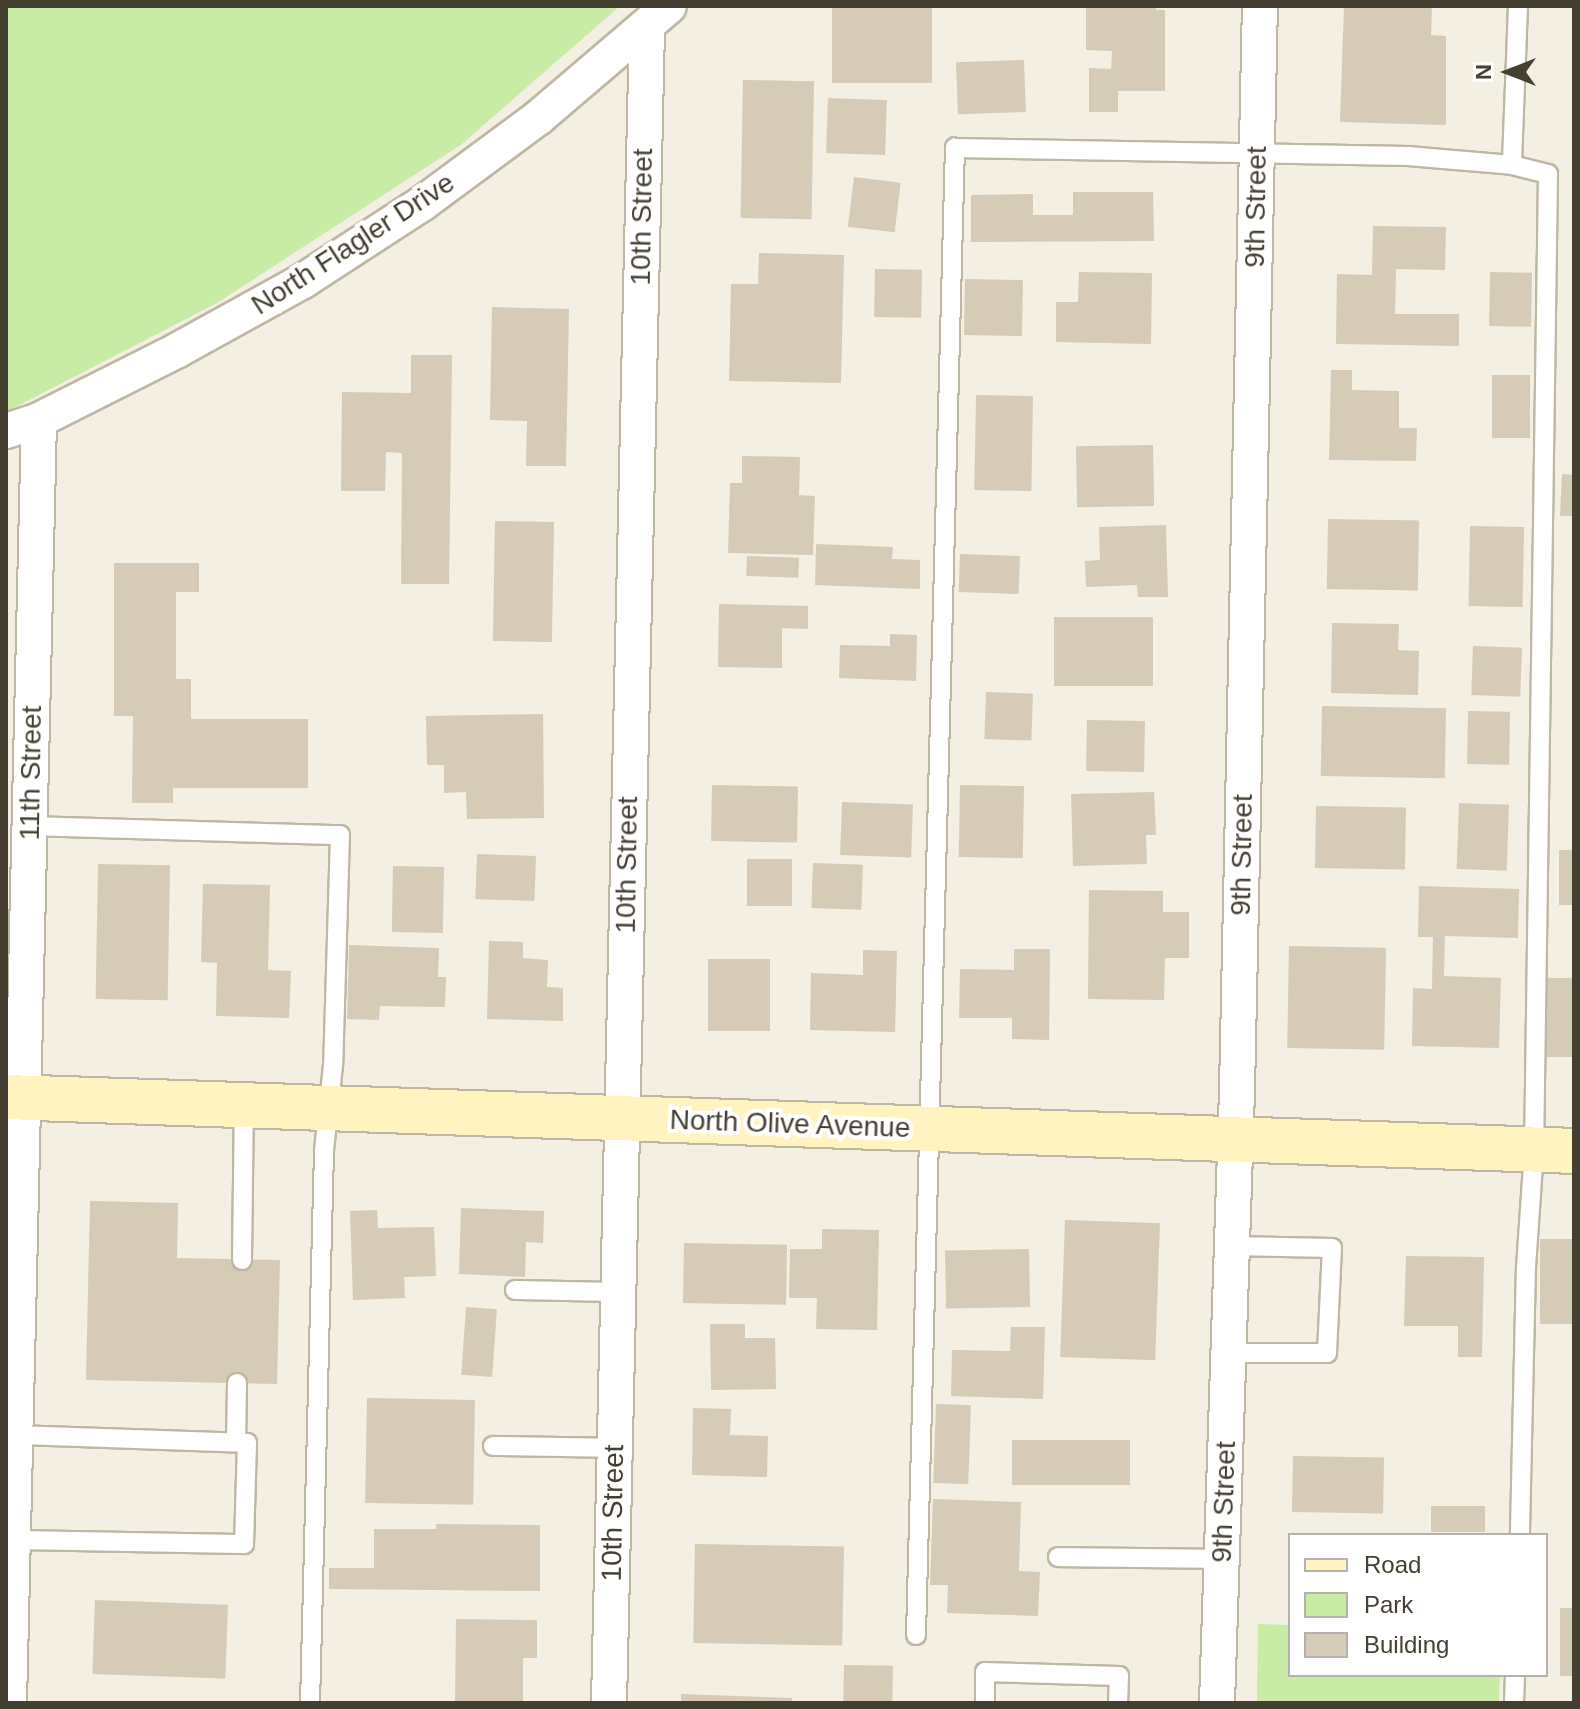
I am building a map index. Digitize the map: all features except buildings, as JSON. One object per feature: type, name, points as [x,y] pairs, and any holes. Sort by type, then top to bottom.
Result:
[{"type":"street","name":"9th Street","points":[[1217,1703],[1236,1139],[1260,6]]},
{"type":"street","name":"North Flagler Drive","points":[[6,431],[39,420],[178,350],[303,281],[423,203],[487,156],[658,16]]},
{"type":"street","name":"10th Street","points":[[609,1703],[620,1118],[658,16]]},
{"type":"street","name":"11th Street","points":[[9,1703],[16,1435],[16,1098],[30,826],[39,420]]},
{"type":"street","name":"North Olive Avenue","points":[[16,1098],[1554,1150]]},
{"type":"lane","points":[[1512,165],[1518,6]]},
{"type":"lane","points":[[916,1635],[955,148],[1408,156],[1512,165],[1548,174],[1554,1150],[1526,1266],[1520,1533]]},
{"type":"lane","points":[[30,826],[340,835],[329,1108],[324,1151],[310,1703]]},
{"type":"lane","points":[[242,1260],[244,1105]]},
{"type":"lane","points":[[1229,1353],[1327,1353],[1332,1248],[1232,1246]]},
{"type":"lane","points":[[515,1290],[617,1292]]},
{"type":"lane","points":[[236,1442],[237,1383]]},
{"type":"lane","points":[[13,1540],[244,1544],[247,1443],[16,1435]]},
{"type":"lane","points":[[493,1446],[614,1448]]},
{"type":"lane","points":[[1058,1557],[1222,1559]]},
{"type":"lane","points":[[985,1703],[985,1672],[1119,1676],[1118,1703]]},
{"type":"lane","points":[[1514,1703],[1515,1677]]},
{"type":"green space","points":[[6,6],[620,6],[462,144],[217,303],[6,412]]},
{"type":"green space","points":[[1258,1624],[1288,1625],[1288,1677],[1500,1677],[1499,1703],[1257,1703]]}]
